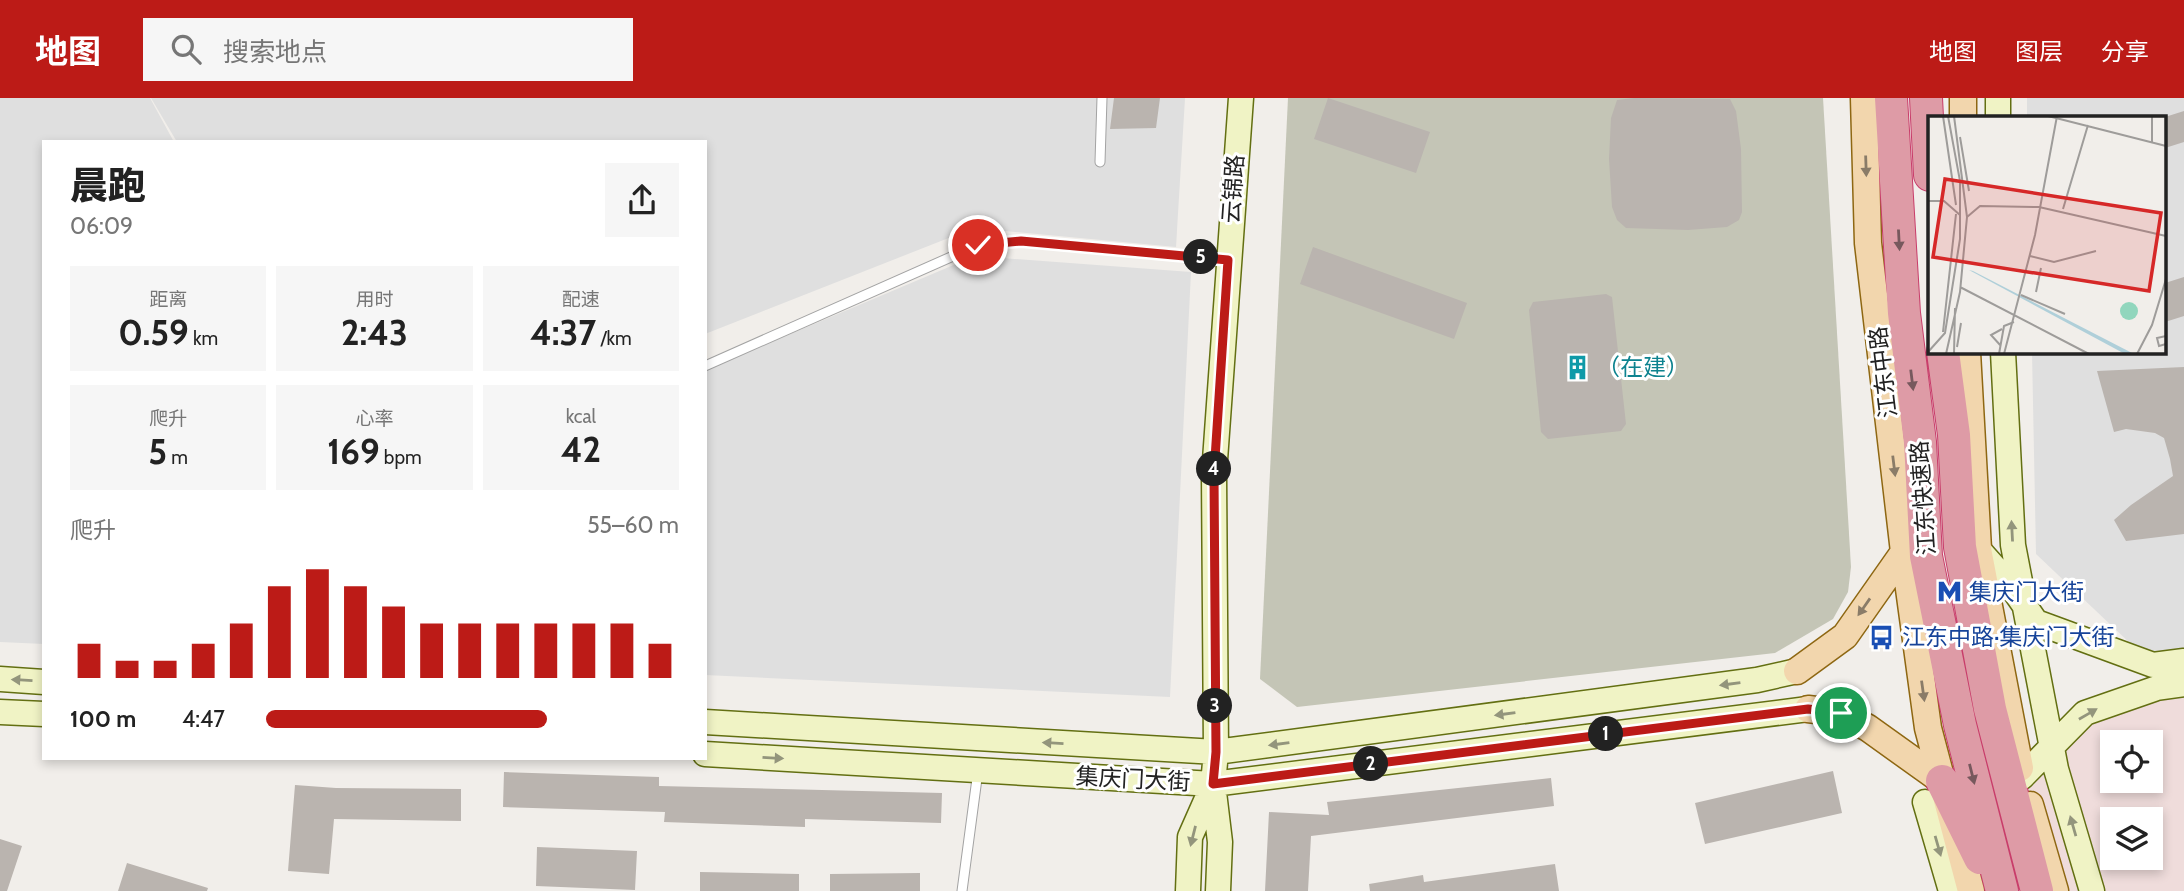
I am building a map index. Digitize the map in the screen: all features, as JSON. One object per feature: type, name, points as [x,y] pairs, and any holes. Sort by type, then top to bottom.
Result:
[{"type":"highway","name":"江东快速路","points":[[1891,98],[1904,313],[1920,442],[1926,556],[1959,725],[2002,891]]},
{"type":"highway","points":[[1926,98],[1928,136]]},
{"type":"highway","name":"江东快速路","points":[[1943,354],[1954,435],[1960,547],[1990,709],[2039,891]]},
{"type":"highway","points":[[2022,777],[2039,891]]},
{"type":"highway","points":[[1933,791],[1997,891]]},
{"type":"main road","name":"云锦路","points":[[1218,891],[1220,842],[1213,784],[1216,752],[1214,474],[1241,98]]},
{"type":"main road","name":"江东中路","points":[[1864,98],[1868,243],[1904,552],[1928,728],[1933,791],[1951,891]]},
{"type":"main road","points":[[1963,98],[1963,116]]},
{"type":"main road","points":[[1998,98],[1998,116]]},
{"type":"main road","points":[[1967,354],[1978,549],[2022,777],[2055,891]]},
{"type":"main road","points":[[2003,354],[2013,545],[2056,769],[2092,891]]},
{"type":"main road","points":[[1978,549],[2011,586],[2036,622],[2155,676],[2184,684]]},
{"type":"main road","points":[[1797,671],[1845,636],[1904,552]]},
{"type":"main road","points":[[2022,777],[2085,713],[2184,661]]},
{"type":"main road","name":"集庆门大街","points":[[707,722],[1216,752],[1757,680],[1797,671]]},
{"type":"main road","points":[[0,679],[42,682]]},
{"type":"main road","points":[[1808,709],[1841,713],[1868,728],[1933,791]]},
{"type":"main road","name":"集庆门大街","points":[[707,754],[1213,784],[1808,709]]},
{"type":"main road","points":[[0,712],[42,714]]},
{"type":"main road","name":"云锦路","points":[[1188,891],[1190,837],[1213,784]]},
{"type":"main road","name":"江东中路","points":[[1933,791],[1970,891]]},
{"type":"lane","points":[[1100,162],[1102,98]]},
{"type":"lane","points":[[707,365],[978,245],[1021,241],[1228,260]]},
{"type":"lane","points":[[962,891],[979,770]]},
{"type":"shaded area","points":[[0,98],[150,98],[173,140],[42,140],[42,644],[0,642]]},
{"type":"shaded area","points":[[151,98],[1185,98],[1176,247],[974,228],[707,333],[707,140],[176,140]]},
{"type":"shaded area","points":[[1288,98],[1823,98],[1851,567],[1848,592],[1833,619],[1775,653],[1297,707],[1260,679]]},
{"type":"shaded area","points":[[2027,98],[2184,98],[2184,661],[2153,665],[2036,554],[2032,354],[2166,354],[2166,116],[2027,116]]},
{"type":"shaded area","points":[[975,256],[1191,272],[1170,697],[707,675],[707,369]]},
{"type":"shaded area","points":[[2184,684],[2184,891],[2055,891],[2022,777],[2085,713]]},
{"type":"building","points":[[1114,98],[1160,98],[1156,128],[1110,129]]},
{"type":"building","points":[[1328,98],[1430,132],[1416,173],[1314,139]]},
{"type":"building","points":[[1730,99],[1736,111],[1741,149],[1742,212],[1739,220],[1727,227],[1688,230],[1626,228],[1617,220],[1612,207],[1609,159],[1611,118],[1617,100]]},
{"type":"building","points":[[2184,111],[2184,142],[2166,148],[2166,117]]},
{"type":"building","points":[[1313,247],[1467,303],[1454,339],[1300,284]]},
{"type":"building","points":[[2184,277],[2184,316],[2166,322],[2166,283]]},
{"type":"building","name":"（在建）","points":[[1606,294],[1612,297],[1626,424],[1621,431],[1548,439],[1541,432],[1529,310],[1533,302]]},
{"type":"building","points":[[2184,367],[2184,534],[2126,541],[2114,520],[2173,476],[2164,438],[2155,433],[2126,429],[2114,432],[2097,371]]},
{"type":"building","points":[[1833,771],[1842,813],[1705,844],[1695,803]]},
{"type":"building","points":[[504,772],[659,777],[659,786],[942,793],[941,823],[805,819],[805,827],[664,822],[665,812],[503,807]]},
{"type":"building","points":[[1551,778],[1554,806],[1311,836],[1308,891],[1265,891],[1269,812],[1329,815],[1327,802]]},
{"type":"building","points":[[295,785],[461,789],[461,821],[334,819],[329,874],[288,871]]},
{"type":"building","points":[[0,839],[22,846],[7,891],[0,891]]},
{"type":"building","points":[[537,847],[637,851],[635,890],[536,886]]},
{"type":"building","points":[[127,863],[208,888],[207,891],[118,891]]},
{"type":"building","points":[[1555,864],[1559,891],[1370,891],[1369,884],[1423,875],[1424,882]]},
{"type":"building","points":[[700,872],[799,874],[799,891],[700,891]]},
{"type":"building","points":[[920,873],[920,891],[830,891],[830,874]]},
{"type":"place","name":"（在建）","points":[[1577,367]]},
{"type":"place","name":"集庆门大街","points":[[1949,592]]},
{"type":"place","name":"江东中路·集庆门大街","points":[[1882,637]]},
{"type":"route","points":[[978,245],[1021,241],[1228,260],[1214,474],[1216,752],[1213,784],[1808,709],[1841,713]]}]
